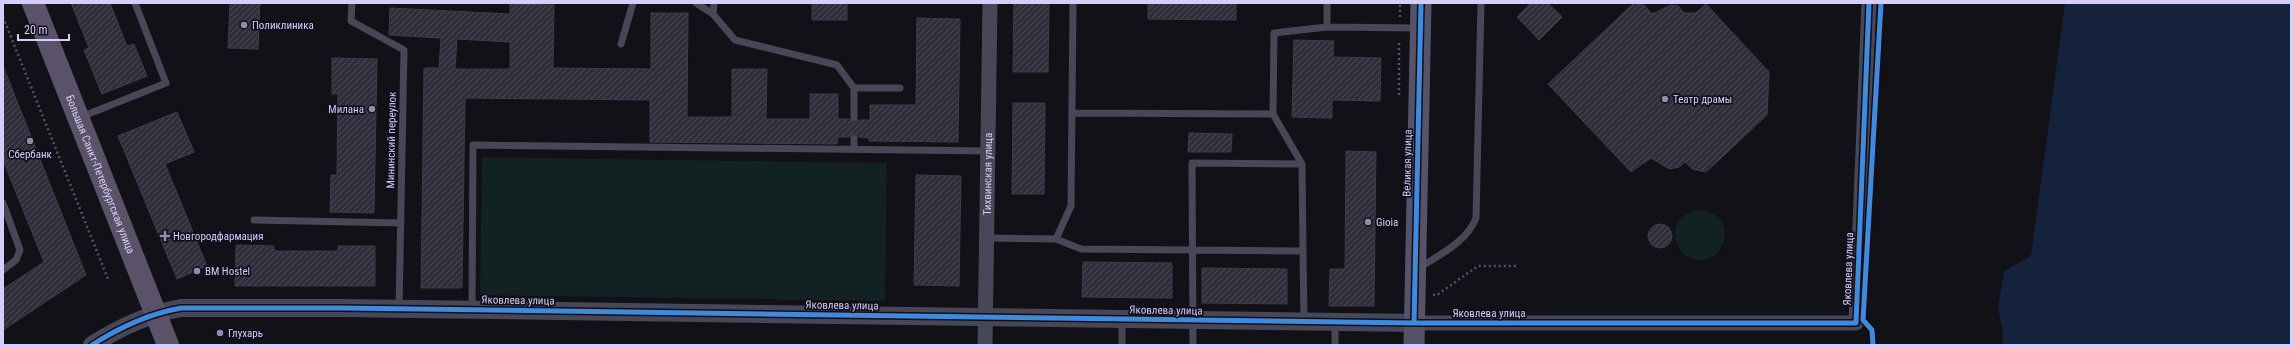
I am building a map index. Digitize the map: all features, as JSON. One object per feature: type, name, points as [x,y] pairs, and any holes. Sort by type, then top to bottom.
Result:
[{"type":"main road","name":"Большая Санкт-Петербургская улица","points":[[33,3],[168,345]]},
{"type":"main road","name":"Великая улица","points":[[1414,345],[1421,3]]},
{"type":"street","name":"Тихвинская улица","points":[[985,345],[990,3]]},
{"type":"street","name":"Яковлева улица","points":[[92,345],[114,331],[155,313],[181,308],[399,309],[1414,323],[1856,323],[1869,3]]},
{"type":"lane","points":[[79,118],[166,82],[135,3]]},
{"type":"lane","name":"Мининский переулок","points":[[352,3],[351,21],[404,50],[399,309]]},
{"type":"lane","points":[[621,44],[633,3]]},
{"type":"lane","points":[[696,3],[713,14],[735,40],[837,65],[854,88],[854,118]]},
{"type":"lane","points":[[713,14],[714,3]]},
{"type":"lane","points":[[1056,239],[1071,206],[1073,3]]},
{"type":"lane","points":[[1327,3],[1327,27]]},
{"type":"lane","points":[[1415,270],[1461,240],[1470,231],[1476,218],[1481,3]]},
{"type":"lane","points":[[1304,322],[1302,164],[1273,114],[1274,33],[1327,27],[1421,28]]},
{"type":"lane","points":[[854,88],[900,88]]},
{"type":"lane","points":[[1072,113],[1273,114]]},
{"type":"lane","points":[[854,138],[854,149]]},
{"type":"lane","points":[[472,310],[473,145],[989,151]]},
{"type":"lane","points":[[1193,345],[1192,163],[1302,164]]},
{"type":"lane","points":[[3,203],[20,250],[16,260],[3,270]]},
{"type":"lane","points":[[254,220],[401,223]]},
{"type":"lane","points":[[987,238],[1056,239],[1082,249],[1302,251]]},
{"type":"lane","points":[[1122,319],[1122,345]]},
{"type":"lane","points":[[1335,322],[1335,345]]},
{"type":"path","points":[[3,17],[108,279]]},
{"type":"path","points":[[1415,296],[1437,295],[1478,266],[1516,266]]},
{"type":"shaded area","points":[[482,157],[887,163],[885,301],[480,295]]},
{"type":"shaded area","points":[[1695,210],[1705,210],[1718,217],[1725,230],[1725,240],[1718,253],[1705,260],[1695,260],[1686,256],[1679,249],[1675,240],[1675,230],[1679,221],[1686,214]]},
{"type":"water","points":[[2065,3],[2291,3],[2291,345],[2003,345],[2003,330],[1998,308],[2004,271],[2031,256]]},
{"type":"building","points":[[71,3],[110,3],[127,46],[134,44],[147,76],[102,94],[84,50],[89,48]]},
{"type":"building","name":"Поликлиника","points":[[230,3],[260,3],[258,49],[228,48]]},
{"type":"building","points":[[812,3],[847,3],[847,20],[812,20]]},
{"type":"building","points":[[1014,3],[1049,3],[1048,72],[1013,72]]},
{"type":"building","points":[[1148,3],[1236,3],[1236,20],[1148,19]]},
{"type":"building","points":[[1531,3],[1548,3],[1562,17],[1539,40],[1517,17]]},
{"type":"building","name":"Театр драмы","points":[[1634,3],[1642,3],[1652,14],[1671,5],[1678,6],[1684,13],[1696,13],[1706,4],[1769,72],[1767,115],[1706,172],[1692,169],[1685,162],[1679,167],[1669,169],[1651,158],[1631,172],[1548,84]]},
{"type":"building","points":[[510,4],[554,5],[553,68],[651,69],[651,13],[688,13],[687,117],[732,117],[732,69],[767,69],[766,119],[810,119],[810,94],[838,94],[838,119],[849,119],[854,123],[859,120],[870,120],[870,105],[916,105],[917,18],[960,19],[958,142],[869,141],[869,138],[859,137],[854,133],[849,137],[838,137],[837,144],[650,142],[650,100],[465,98],[462,288],[421,288],[424,68],[439,68],[441,38],[389,35],[390,8],[510,14]],"holes":[[[457,39],[510,42],[510,69],[455,69]]]},
{"type":"building","points":[[1294,40],[1334,41],[1333,57],[1381,58],[1380,101],[1332,100],[1332,118],[1292,117]]},
{"type":"building","points":[[332,58],[377,59],[374,213],[330,212],[331,175],[337,175],[338,94],[332,94]]},
{"type":"building","points":[[3,66],[86,275],[3,330],[3,289],[44,262],[3,160]]},
{"type":"building","points":[[1013,103],[1045,103],[1044,194],[1012,194]]},
{"type":"building","points":[[177,112],[194,152],[165,164],[207,266],[177,279],[118,136]]},
{"type":"building","points":[[1189,133],[1232,134],[1231,152],[1188,152]]},
{"type":"building","points":[[1346,151],[1376,152],[1374,306],[1329,306],[1330,269],[1345,269]]},
{"type":"building","points":[[916,175],[961,176],[959,286],[914,285]]},
{"type":"building","points":[[1660,224],[1669,227],[1672,236],[1669,245],[1660,248],[1651,245],[1648,236],[1651,227]]},
{"type":"building","points":[[236,245],[274,246],[274,251],[338,251],[338,246],[375,246],[375,286],[235,286]]},
{"type":"building","points":[[1083,262],[1172,263],[1172,298],[1082,297]]},
{"type":"building","points":[[1202,268],[1287,269],[1287,304],[1202,303]]},
{"type":"cycle path","points":[[1414,323],[1421,3]]},
{"type":"cycle path","points":[[92,345],[113,332],[135,322],[157,314],[181,308],[342,308],[1414,323],[1856,323],[1869,3]]},
{"type":"cycle path","points":[[1873,345],[1872,330],[1863,320],[1881,3]]},
{"type":"place","name":"Поликлиника","points":[[244,25]]},
{"type":"place","name":"Театр драмы","points":[[1665,99]]},
{"type":"place","name":"Милана","points":[[372,109]]},
{"type":"place","name":"Сбербанк","points":[[30,141]]},
{"type":"place","name":"Gioia","points":[[1368,222]]},
{"type":"place","name":"Новгородфармация","points":[[165,236]]},
{"type":"place","name":"BM Hostel","points":[[197,271]]},
{"type":"place","name":"Глухарь","points":[[220,333]]}]
